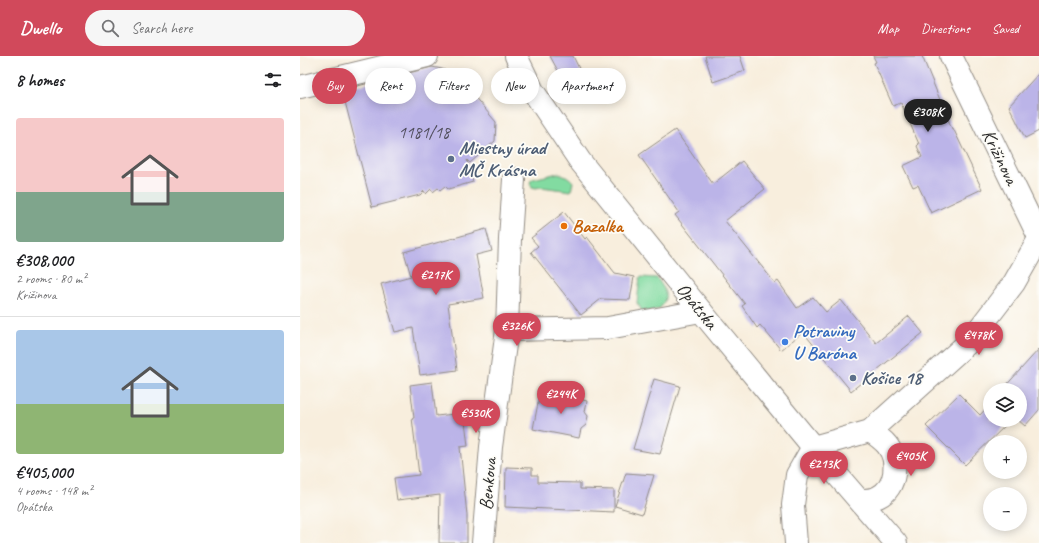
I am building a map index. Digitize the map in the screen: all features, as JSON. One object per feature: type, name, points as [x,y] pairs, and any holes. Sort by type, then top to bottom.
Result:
[{"type":"street","points":[[300,87],[427,56]]},
{"type":"street","name":"Opátska","points":[[516,56],[533,91],[580,161],[813,447],[896,543]]},
{"type":"street","name":"Križinova","points":[[951,56],[1039,238]]},
{"type":"street","name":"Benkova","points":[[483,543],[492,447],[507,330],[510,239],[514,180]]},
{"type":"street","points":[[796,543],[793,505],[797,475],[813,447],[870,431],[969,342],[1014,282],[1039,238]]},
{"type":"street","points":[[507,330],[608,328],[701,311]]},
{"type":"street","points":[[860,500],[871,500],[880,497],[888,489],[893,478],[894,463],[888,446],[870,431]]},
{"type":"green space","points":[[558,173],[567,176],[573,182],[571,191],[541,187],[536,188],[532,187],[530,184],[531,180],[533,179]]},
{"type":"green space","points":[[640,277],[657,278],[662,286],[665,297],[659,309],[643,312],[637,303]]},
{"type":"building","points":[[550,56],[573,56],[579,68],[556,68]]},
{"type":"building","points":[[705,56],[740,56],[745,71],[713,82]]},
{"type":"building","points":[[873,56],[922,56],[952,129],[953,128],[982,189],[931,213],[918,185],[913,187],[903,166],[922,157],[917,146],[919,144],[901,103],[893,106],[874,63],[876,62]]},
{"type":"building","points":[[424,69],[424,104],[481,104],[496,122],[495,141],[470,163],[467,160],[473,182],[448,189],[445,186],[440,190],[438,188],[433,192],[431,189],[426,194],[424,191],[420,195],[372,207],[346,104],[357,104],[357,86],[365,84],[365,104],[416,104],[416,71]]},
{"type":"building","points":[[1039,73],[1039,131],[1025,138],[1009,106]]},
{"type":"building","points":[[675,130],[713,184],[742,161],[765,189],[725,221],[775,283],[778,281],[797,308],[813,297],[826,312],[841,300],[876,343],[909,316],[923,333],[851,391],[803,332],[781,350],[760,325],[757,328],[742,306],[745,304],[675,215],[679,212],[639,155]]},
{"type":"building","points":[[564,212],[585,239],[587,237],[615,273],[634,277],[630,300],[601,299],[581,315],[531,252],[538,246],[531,238]]},
{"type":"building","points":[[486,229],[492,251],[476,255],[484,298],[448,304],[457,370],[420,375],[413,328],[395,332],[381,284],[411,276],[404,252]]},
{"type":"building","points":[[1039,349],[1039,410],[1027,424],[1027,383],[1008,383]]},
{"type":"building","points":[[654,379],[680,386],[660,454],[633,449]]},
{"type":"building","points":[[432,382],[436,416],[464,413],[468,446],[460,447],[467,515],[467,543],[439,543],[440,495],[397,500],[394,478],[419,475],[412,418],[414,418],[410,385]]},
{"type":"building","points":[[560,392],[568,393],[571,397],[587,401],[585,412],[588,416],[586,425],[581,429],[579,438],[533,429],[539,398],[547,399]]},
{"type":"building","points":[[959,394],[980,415],[983,412],[983,427],[1004,427],[996,435],[983,435],[983,447],[965,465],[926,426]]},
{"type":"building","points":[[506,467],[532,468],[532,475],[538,475],[538,482],[580,483],[580,489],[614,490],[614,512],[505,507]]},
{"type":"building","points":[[626,473],[654,475],[642,514],[615,506]]},
{"type":"place","name":"Miestny úrad MČ Krásna","points":[[451,159]]},
{"type":"place","name":"Bazalka","points":[[564,226]]},
{"type":"place","name":"Potraviny U Baróna","points":[[785,342]]},
{"type":"place","name":"Košice 18","points":[[853,378]]}]
